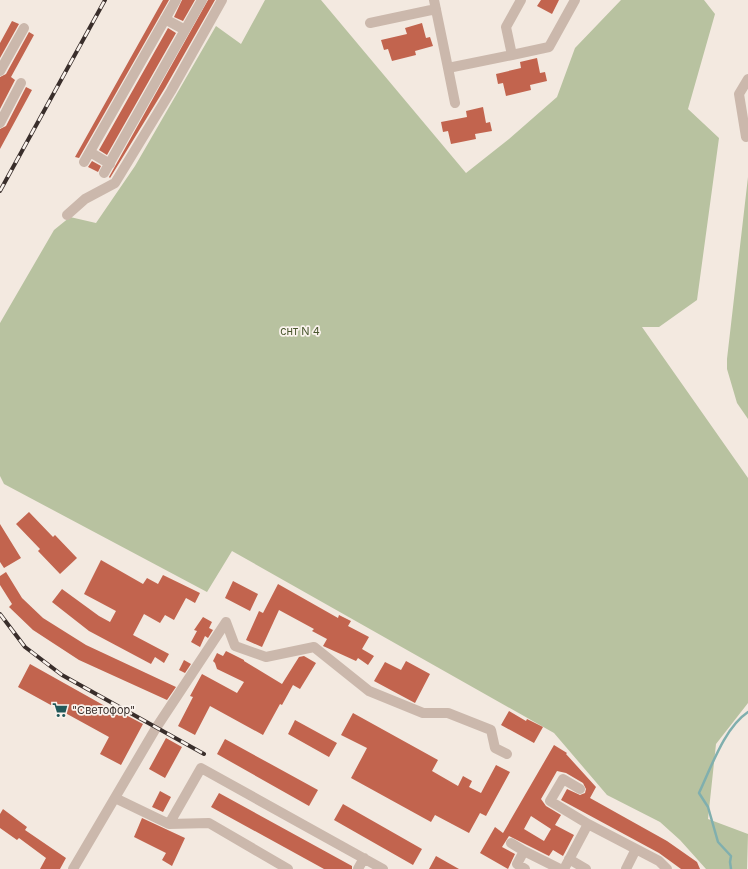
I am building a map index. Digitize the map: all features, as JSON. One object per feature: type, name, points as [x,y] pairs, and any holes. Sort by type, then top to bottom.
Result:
[{"type":"lane","points":[[84,162],[176,0]]},
{"type":"lane","points":[[104,173],[202,0]]},
{"type":"lane","points":[[67,215],[85,199],[115,183],[222,0]]},
{"type":"lane","points":[[512,55],[506,27],[521,0]]},
{"type":"lane","points":[[448,68],[549,47],[575,0]]},
{"type":"lane","points":[[370,23],[435,5],[455,103]]},
{"type":"lane","points":[[165,19],[185,30]]},
{"type":"lane","points":[[0,71],[24,28]]},
{"type":"lane","points":[[748,79],[739,94],[746,137],[748,136]]},
{"type":"lane","points":[[0,123],[21,83]]},
{"type":"lane","points":[[90,152],[110,164]]},
{"type":"lane","points":[[73,869],[156,728],[226,622],[236,646],[266,657],[314,647],[369,691],[423,713],[448,713],[492,730],[495,748],[507,754]]},
{"type":"lane","points":[[169,824],[201,768],[383,869]]},
{"type":"lane","points":[[580,790],[563,779],[550,801],[588,824],[659,861],[667,869]]},
{"type":"lane","points":[[115,798],[169,824],[209,823],[288,869]]},
{"type":"lane","points":[[564,869],[588,824]]},
{"type":"lane","points":[[511,844],[560,869]]},
{"type":"lane","points":[[626,869],[636,849]]},
{"type":"lane","points":[[524,850],[517,864],[525,869]]},
{"type":"lane","points":[[358,869],[364,858]]},
{"type":"lane","points":[[569,860],[586,869]]},
{"type":"green space","name":"снт N 4","points":[[265,0],[321,0],[466,173],[509,139],[557,97],[575,48],[621,0],[704,0],[715,14],[688,109],[719,138],[697,300],[659,327],[642,327],[748,478],[748,703],[716,744],[708,819],[748,834],[747,869],[706,869],[680,840],[660,822],[607,795],[554,733],[232,551],[207,592],[4,484],[0,476],[0,323],[54,230],[70,217],[96,223],[135,166],[216,26],[241,44]]},
{"type":"green space","points":[[748,177],[748,419],[737,403],[727,369],[727,359]]},
{"type":"building","points":[[163,0],[169,0],[79,158],[75,157]]},
{"type":"building","points":[[182,0],[195,0],[183,21],[174,17]]},
{"type":"building","points":[[208,0],[215,0],[165,88],[110,178],[109,177]]},
{"type":"building","points":[[541,0],[559,0],[552,14],[537,6]]},
{"type":"building","points":[[12,21],[19,24],[0,58],[0,43]]},
{"type":"building","points":[[422,23],[426,38],[430,37],[433,46],[415,51],[416,55],[392,61],[388,49],[384,50],[381,40],[407,34],[405,28]]},
{"type":"building","points":[[168,28],[176,33],[107,155],[99,150]]},
{"type":"building","points":[[29,32],[34,35],[11,77],[15,80],[0,109],[0,77],[6,74]]},
{"type":"building","points":[[537,58],[540,73],[545,72],[547,81],[530,85],[531,90],[506,96],[503,83],[498,84],[496,74],[521,68],[520,62]]},
{"type":"building","points":[[26,87],[32,90],[0,149],[0,129],[6,126]]},
{"type":"building","points":[[483,107],[486,123],[490,122],[492,131],[475,134],[476,139],[451,144],[448,131],[443,132],[441,122],[467,117],[466,111]]},
{"type":"building","points":[[92,161],[101,166],[98,172],[88,167]]},
{"type":"building","points":[[29,512],[53,537],[55,535],[77,558],[60,574],[38,551],[40,549],[16,524]]},
{"type":"building","points":[[0,524],[21,558],[4,568],[0,562]]},
{"type":"building","points":[[101,560],[143,584],[147,578],[158,584],[163,575],[200,593],[195,603],[186,598],[174,620],[165,615],[160,623],[144,614],[133,635],[169,654],[164,663],[155,657],[151,664],[89,631],[52,602],[62,589],[99,616],[110,622],[116,611],[84,594]]},
{"type":"building","points":[[6,572],[22,598],[43,618],[86,645],[176,687],[167,700],[79,660],[33,630],[9,607],[12,604],[0,585],[0,576]]},
{"type":"building","points":[[233,581],[258,594],[250,611],[225,598]]},
{"type":"building","points":[[278,584],[338,618],[339,615],[351,621],[348,626],[369,637],[362,649],[374,656],[368,665],[358,658],[356,661],[323,646],[327,639],[312,631],[314,629],[279,610],[262,647],[246,640],[259,611],[263,613]]},
{"type":"building","points":[[203,617],[212,622],[209,628],[213,630],[208,638],[205,636],[200,647],[191,642],[197,631],[194,630]]},
{"type":"building","points":[[226,651],[244,660],[282,684],[299,657],[304,656],[316,663],[300,689],[293,685],[282,705],[280,704],[263,735],[210,706],[195,735],[178,726],[193,697],[190,696],[202,674],[237,693],[244,682],[217,669],[213,661],[217,653],[223,656]]},
{"type":"building","points":[[184,660],[191,664],[185,673],[179,670]]},
{"type":"building","points":[[406,661],[430,674],[415,703],[374,681],[385,662],[401,670]]},
{"type":"building","points":[[30,664],[121,715],[122,713],[143,724],[121,765],[100,754],[109,737],[18,687]]},
{"type":"building","points":[[509,711],[526,721],[527,719],[543,727],[534,743],[501,725]]},
{"type":"building","points":[[353,713],[438,760],[432,771],[458,786],[463,776],[472,781],[469,787],[481,793],[496,765],[510,772],[486,816],[480,813],[469,833],[435,815],[431,822],[351,778],[367,748],[341,735]]},
{"type":"building","points":[[295,720],[337,743],[329,757],[288,734]]},
{"type":"building","points":[[166,738],[182,747],[165,778],[149,769]]},
{"type":"building","points":[[225,739],[318,790],[309,806],[217,754]]},
{"type":"building","points":[[554,745],[567,753],[566,754],[596,787],[590,798],[667,841],[697,862],[700,869],[681,869],[659,853],[561,800],[567,789],[580,795],[585,793],[586,789],[583,783],[566,773],[557,771],[541,799],[546,806],[561,815],[555,825],[574,835],[563,856],[553,850],[549,856],[509,836],[502,847],[515,854],[508,869],[480,853],[495,827],[503,833]],"holes":[[[531,816],[551,829],[544,841],[524,829]]]},
{"type":"building","points":[[160,791],[171,797],[163,812],[152,807]]},
{"type":"building","points":[[219,793],[352,866],[352,869],[324,869],[211,807]]},
{"type":"building","points":[[343,804],[422,849],[413,865],[334,820]]},
{"type":"building","points":[[3,809],[27,827],[25,830],[66,858],[60,869],[40,869],[46,858],[19,838],[17,840],[0,828],[0,814]]},
{"type":"building","points":[[142,818],[185,838],[172,866],[162,860],[166,853],[134,837]]},
{"type":"building","points":[[436,856],[459,869],[429,869]]},
{"type":"waterway","points":[[731,869],[731,856],[718,842],[708,807],[699,793],[725,738],[739,719],[748,712]]},
{"type":"railway","points":[[0,191],[105,0]]},
{"type":"railway","points":[[0,614],[25,647],[62,675],[204,754]]},
{"type":"place","name":"\"Светофор\"","points":[[60,710]]}]
